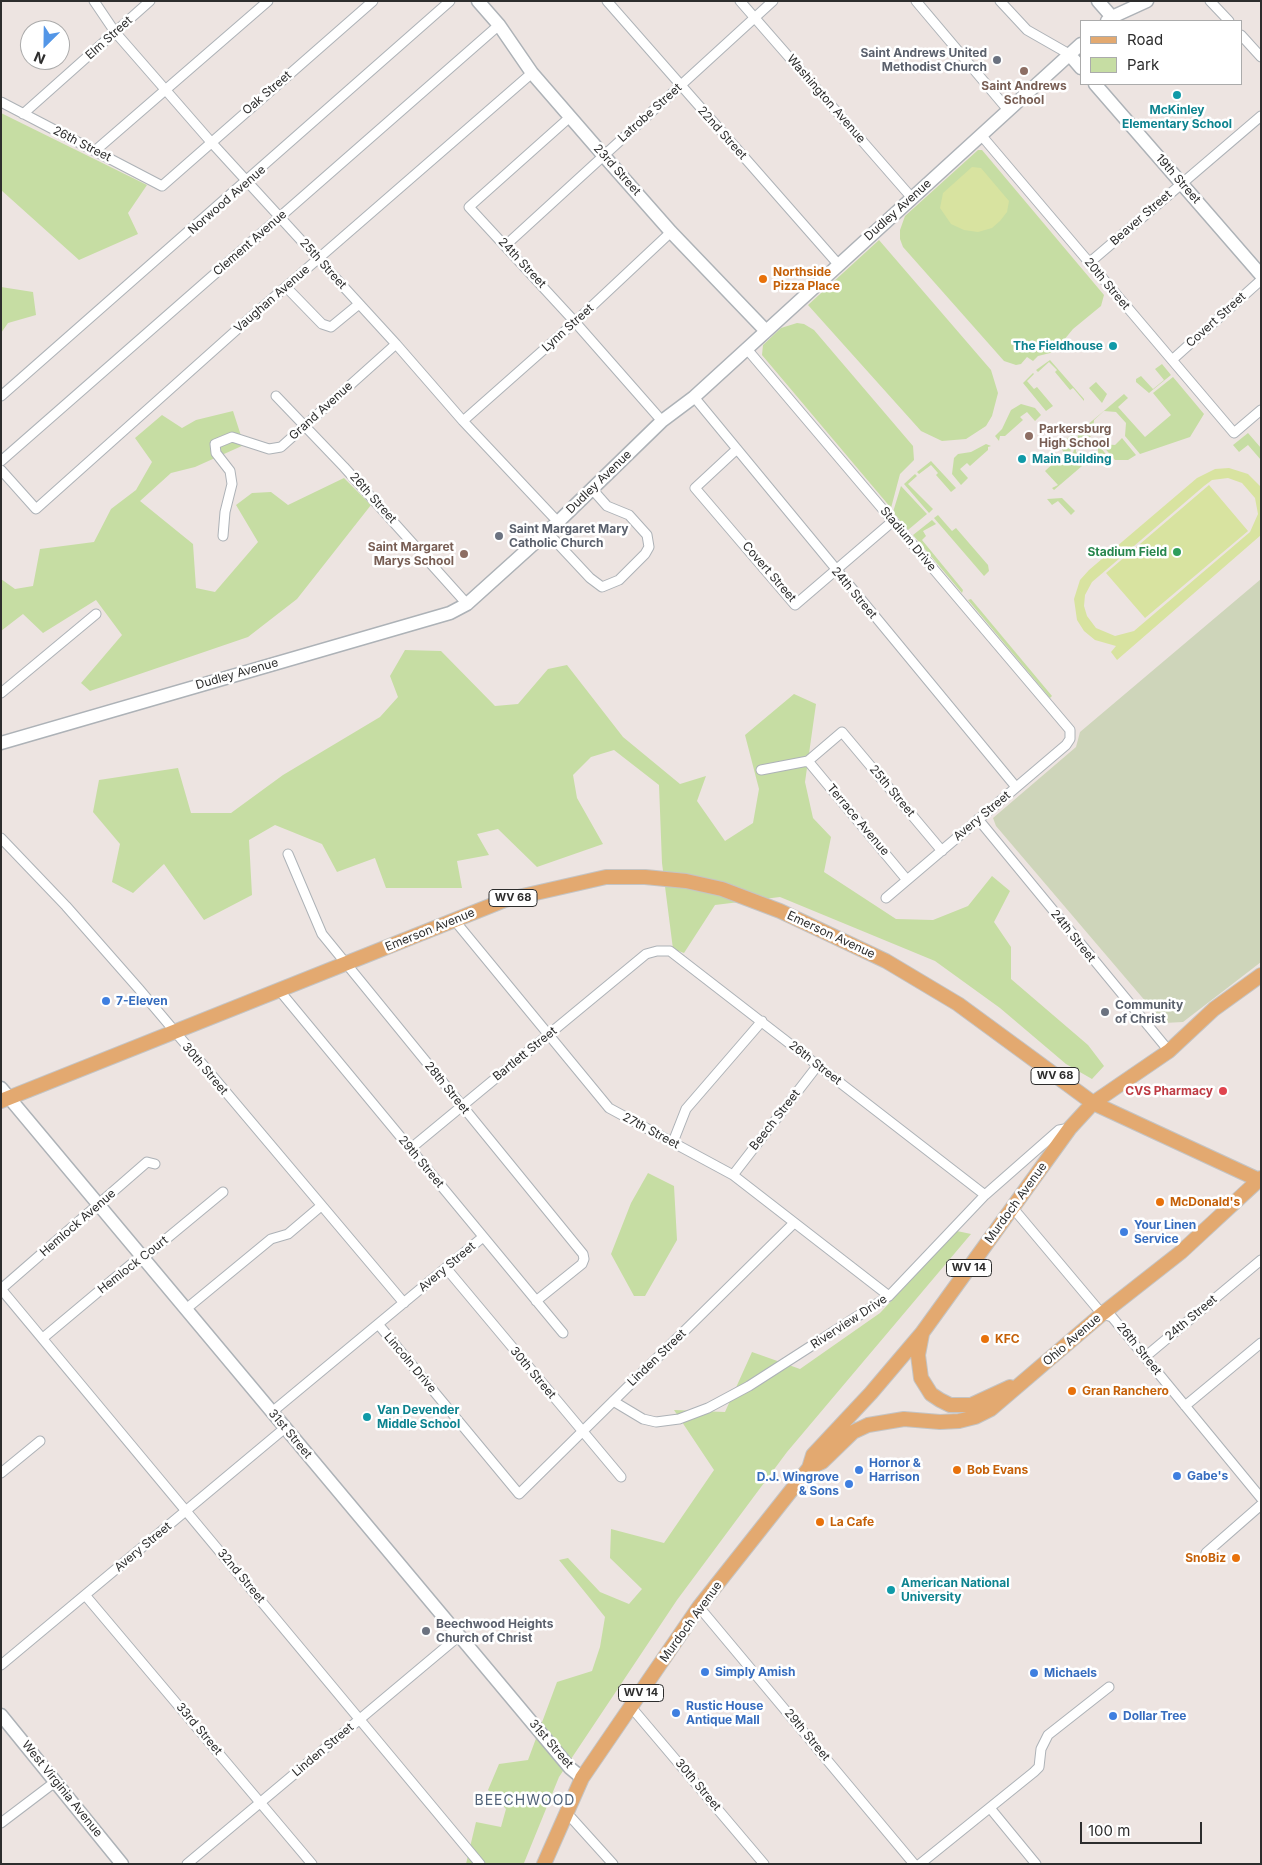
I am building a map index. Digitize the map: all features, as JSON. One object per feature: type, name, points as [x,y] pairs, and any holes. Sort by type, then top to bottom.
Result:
[{"type":"main road","name":"Emerson Avenue","points":[[4,1096],[174,1033],[520,896],[606,877],[645,877],[686,880],[722,889],[836,936],[926,983],[1093,1103]]},
{"type":"main road","name":"Murdoch Avenue","points":[[544,1864],[582,1778],[699,1607],[809,1468],[813,1454],[871,1393],[922,1333],[1070,1128],[1093,1103],[1169,1051],[1214,1009],[1261,975]]},
{"type":"main road","name":"WV 68","points":[[1093,1103],[1260,1181]]},
{"type":"main road","name":"Ohio Avenue","points":[[853,1432],[868,1425],[890,1420],[940,1422],[975,1417],[991,1409],[1020,1385],[1098,1310],[1181,1252],[1260,1181]]},
{"type":"main road","points":[[922,1333],[918,1356],[921,1378],[931,1394],[940,1400],[950,1405],[971,1405],[1003,1389],[1020,1385]]},
{"type":"main road","points":[[868,1425],[866,1409],[871,1393]]},
{"type":"main road","name":"Murdoch Avenue","points":[[809,1468],[822,1462],[853,1432]]},
{"type":"street","name":"25th Street","points":[[94,1],[116,32],[211,142],[396,344],[463,421],[558,522]]},
{"type":"street","name":"Elm Street","points":[[23,114],[150,1]]},
{"type":"street","points":[[96,150],[268,1]]},
{"type":"street","name":"Oak Street","points":[[162,186],[373,1]]},
{"type":"street","name":"Norwood Avenue","points":[[1,396],[248,181],[450,1]]},
{"type":"street","name":"23rd Street","points":[[478,1],[499,25],[532,73],[604,156],[671,232],[766,331]]},
{"type":"street","name":"22nd Street","points":[[607,1],[838,264]]},
{"type":"street","name":"Washington Avenue","points":[[740,1],[912,198]]},
{"type":"street","name":"Latrobe Street","points":[[506,246],[773,1]]},
{"type":"street","points":[[916,1],[1008,110]]},
{"type":"street","points":[[1000,1],[1027,30],[1069,54],[1080,67]]},
{"type":"street","points":[[1098,1],[1110,19],[1147,1]]},
{"type":"street","points":[[1210,1],[1228,20]]},
{"type":"street","name":"Clement Avenue","points":[[1,461],[499,25]]},
{"type":"street","points":[[1242,36],[1261,57]]},
{"type":"street","name":"Dudley Avenue","points":[[1,743],[450,613],[467,604],[558,522],[662,421],[694,397],[1080,45]]},
{"type":"street","name":"Vaughan Avenue","points":[[1,470],[36,509],[317,259],[532,73]]},
{"type":"street","name":"19th Street","points":[[1096,85],[1261,275]]},
{"type":"street","name":"26th Street","points":[[1,102],[162,186]]},
{"type":"street","name":"Beaver Street","points":[[1089,263],[1261,116]]},
{"type":"street","name":"24th Street","points":[[570,117],[469,207],[575,322],[662,421]]},
{"type":"street","name":"20th Street","points":[[981,135],[1234,433],[1261,410]]},
{"type":"street","name":"Lynn Street","points":[[463,421],[575,322],[671,232]]},
{"type":"street","name":"Covert Street","points":[[1172,360],[1261,280]]},
{"type":"street","points":[[286,287],[322,324],[331,327],[359,304]]},
{"type":"street","name":"Grand Avenue","points":[[223,536],[225,512],[232,484],[230,471],[216,453],[215,444],[232,438],[269,449],[281,447],[396,344]]},
{"type":"street","name":"Stadium Drive","points":[[746,348],[1070,730]]},
{"type":"street","name":"26th Street","points":[[276,396],[344,467],[467,604]]},
{"type":"street","name":"24th Street","points":[[694,397],[1016,787]]},
{"type":"street","name":"Covert Street","points":[[736,449],[695,488],[796,605],[893,521]]},
{"type":"street","points":[[547,532],[590,578],[602,586],[619,580],[645,554],[649,547],[647,535],[629,515],[607,506],[592,489]]},
{"type":"street","points":[[1,694],[96,614]]},
{"type":"street","name":"Avery Street","points":[[886,898],[1066,745],[1070,739],[1070,730]]},
{"type":"street","name":"25th Street","points":[[808,760],[842,732],[942,850]]},
{"type":"street","points":[[761,770],[808,760]]},
{"type":"street","name":"Terrace Avenue","points":[[808,760],[908,880]]},
{"type":"street","name":"24th Street","points":[[978,820],[1169,1051]]},
{"type":"street","name":"30th Street","points":[[1,838],[66,906],[139,989],[174,1033],[404,1303]]},
{"type":"street","name":"28th Street","points":[[288,854],[322,934],[583,1254],[582,1264],[536,1301]]},
{"type":"street","name":"27th Street","points":[[455,921],[610,1108],[733,1175],[889,1296]]},
{"type":"street","name":"26th Street","points":[[640,959],[646,954],[657,951],[676,954],[985,1195]]},
{"type":"street","name":"Bartlett Street","points":[[410,1149],[640,959]]},
{"type":"street","name":"29th Street","points":[[279,990],[563,1333]]},
{"type":"street","points":[[673,1142],[686,1109],[762,1021]]},
{"type":"street","name":"Beech Street","points":[[733,1175],[818,1065]]},
{"type":"street","name":"31st Street","points":[[4,1096],[99,1205],[570,1768],[582,1778]]},
{"type":"street","name":"Riverview Drive","points":[[613,1401],[643,1419],[656,1422],[679,1418],[701,1410],[749,1386],[889,1296],[985,1195],[1059,1130],[1070,1128]]},
{"type":"street","name":"Hemlock Avenue","points":[[1,1289],[147,1162],[155,1164]]},
{"type":"street","name":"Hemlock Court","points":[[43,1338],[141,1256],[148,1254],[223,1192]]},
{"type":"street","points":[[186,1309],[271,1239],[288,1234],[322,1206]]},
{"type":"street","name":"26th Street","points":[[1012,1207],[1098,1310],[1112,1317],[1261,1498]]},
{"type":"street","name":"Linden Street","points":[[519,1494],[794,1223]]},
{"type":"street","name":"Avery Street","points":[[272,1412],[483,1237]]},
{"type":"street","name":"24th Street","points":[[1145,1357],[1261,1260]]},
{"type":"street","name":"30th Street","points":[[446,1268],[621,1477]]},
{"type":"street","name":"32nd Street","points":[[1,1289],[480,1864]]},
{"type":"street","name":"Lincoln Drive","points":[[378,1324],[519,1494]]},
{"type":"street","points":[[1186,1406],[1261,1343]]},
{"type":"street","name":"Avery Street","points":[[1,1665],[285,1428]]},
{"type":"street","points":[[1,1473],[40,1441]]},
{"type":"street","points":[[1206,1553],[1261,1505]]},
{"type":"street","name":"33rd Street","points":[[85,1595],[312,1864]]},
{"type":"street","name":"29th Street","points":[[699,1607],[914,1864]]},
{"type":"street","name":"Linden Street","points":[[187,1864],[459,1636]]},
{"type":"street","points":[[920,1864],[1039,1767],[1041,1749],[1048,1735],[1109,1687]]},
{"type":"street","name":"30th Street","points":[[631,1707],[764,1864]]},
{"type":"street","name":"West Virginia Avenue","points":[[1,1715],[122,1864]]},
{"type":"street","points":[[1,1823],[55,1782]]},
{"type":"street","points":[[990,1808],[1036,1864]]},
{"type":"street","points":[[566,1812],[613,1864]]},
{"type":"green space","points":[[1,113],[147,185],[128,213],[138,234],[79,260],[1,190]]},
{"type":"green space","points":[[978,150],[982,150],[1104,295],[1101,306],[1073,329],[1059,346],[1050,353],[1038,356],[1033,361],[1027,357],[1021,364],[1016,365],[1004,361],[903,247],[900,239],[900,230],[905,216]]},
{"type":"green space","points":[[972,167],[981,168],[1009,201],[1007,212],[1000,221],[992,228],[978,232],[964,230],[951,224],[940,208],[943,193]]},
{"type":"green space","points":[[879,240],[991,370],[998,393],[992,416],[986,426],[966,439],[942,441],[921,431],[808,305]]},
{"type":"green space","points":[[1,287],[33,292],[36,315],[8,323],[1,333]]},
{"type":"green space","points":[[797,323],[804,324],[814,330],[913,446],[914,460],[900,474],[891,508],[762,355],[763,345],[781,328]]},
{"type":"green space","points":[[1050,360],[1084,401],[1073,388],[1070,390],[1055,372],[1057,370],[1049,362],[1038,372],[1036,370]]},
{"type":"green space","points":[[1162,364],[1171,375],[1149,393],[1136,382],[1136,379],[1141,376],[1153,389],[1164,380],[1155,369]]},
{"type":"green space","points":[[1033,373],[1027,381],[1034,389],[1037,387],[1053,406],[1046,411],[1023,383]]},
{"type":"green space","points":[[1173,377],[1204,414],[1190,437],[1140,454],[1125,436],[1126,423],[1116,412],[1104,411],[1094,420],[1093,434],[1086,426],[1124,394],[1128,398],[1118,407],[1145,437],[1171,415],[1153,393]]},
{"type":"green space","points":[[1096,382],[1107,394],[1102,403],[1089,388]]},
{"type":"green space","points":[[1021,404],[1035,408],[1041,415],[1035,421],[1027,412],[1020,417],[1023,420],[1005,436],[1000,436],[999,441],[995,436],[1002,429],[1011,410]]},
{"type":"green space","points":[[233,411],[244,445],[195,467],[171,473],[140,501],[193,544],[196,588],[215,592],[258,542],[236,505],[252,493],[271,492],[288,505],[344,478],[371,505],[297,599],[248,637],[90,691],[81,683],[122,635],[96,600],[43,633],[23,614],[1,631],[1,579],[15,589],[33,586],[40,549],[94,542],[111,509],[136,490],[152,462],[135,438],[162,415],[182,428],[196,420]]},
{"type":"green space","points":[[1080,429],[1086,431],[1091,437],[1083,436],[1076,443],[1076,452],[1082,458],[1091,459],[1098,453],[1098,446],[1110,459],[1109,461],[1092,459],[1085,465],[1073,453]]},
{"type":"green space","points":[[1075,432],[1070,453],[1082,466],[1054,490],[1052,488],[1058,485],[1045,471],[1057,460],[1060,463],[1067,457],[1059,445]]},
{"type":"green space","points":[[1248,433],[1261,448],[1261,460],[1248,445],[1239,452],[1233,445]]},
{"type":"green space","points":[[1122,438],[1136,455],[1128,460],[1115,460],[1101,444],[1115,445]]},
{"type":"green space","points":[[986,444],[991,446],[988,447],[988,450],[970,466],[967,463],[960,469],[968,478],[961,485],[952,474],[954,458],[958,454],[971,452]]},
{"type":"green space","points":[[931,461],[956,488],[951,492],[936,475],[938,473],[931,465],[919,474],[917,472]]},
{"type":"green space","points":[[1229,468],[1248,474],[1261,487],[1261,535],[1117,660],[1111,652],[1116,646],[1095,640],[1084,631],[1077,620],[1074,599],[1080,580],[1089,570],[1197,478],[1215,469]],"holes":[[[1228,478],[1242,483],[1255,498],[1258,514],[1250,532],[1134,631],[1115,636],[1096,628],[1087,616],[1084,606],[1085,595],[1092,582],[1212,480]]]},
{"type":"green space","points":[[915,474],[917,476],[908,484],[933,509],[929,513],[904,484]]},
{"type":"green space","name":"Stadium Field","points":[[1209,485],[1248,531],[1145,618],[1106,573]]},
{"type":"green space","points":[[901,486],[927,514],[908,530],[893,512]]},
{"type":"green space","points":[[1062,498],[1075,511],[1071,515],[1058,501],[1052,505],[1047,499]]},
{"type":"green space","points":[[938,515],[952,531],[956,528],[988,565],[989,571],[984,576],[934,518]]},
{"type":"green space","points":[[932,520],[936,524],[923,531],[926,536],[922,540],[963,590],[962,593],[913,535]]},
{"type":"green space","points":[[1261,579],[1261,962],[1183,1022],[1164,1023],[996,826],[993,818],[1076,747],[1080,732]]},
{"type":"green space","points":[[971,599],[1052,696],[1050,698],[968,600]]},
{"type":"green space","points":[[405,650],[441,651],[495,706],[518,704],[548,669],[567,665],[623,737],[680,784],[706,776],[697,801],[725,841],[753,823],[759,789],[745,735],[794,694],[816,704],[805,782],[813,818],[831,837],[824,872],[896,919],[933,920],[968,906],[992,876],[1010,891],[994,922],[1011,947],[1011,979],[1088,1045],[1104,1066],[1092,1079],[1066,1064],[1000,1008],[935,961],[780,897],[715,905],[684,953],[673,949],[662,863],[659,785],[614,750],[591,757],[573,775],[577,798],[603,844],[537,867],[498,829],[477,834],[489,855],[457,861],[462,888],[386,888],[375,858],[337,872],[322,844],[275,825],[249,840],[252,895],[204,920],[164,864],[133,893],[112,882],[120,844],[93,812],[99,780],[178,768],[191,813],[231,813],[283,775],[380,717],[398,697],[390,676]]},
{"type":"green space","points":[[648,1173],[674,1186],[677,1240],[645,1296],[634,1296],[611,1254],[631,1203]]},
{"type":"green space","points":[[957,1231],[971,1234],[787,1452],[677,1600],[559,1777],[524,1863],[466,1864],[476,1822],[501,1827],[506,1809],[488,1790],[499,1764],[528,1760],[557,1682],[592,1671],[600,1647],[605,1617],[559,1560],[568,1558],[600,1592],[629,1604],[642,1589],[610,1558],[611,1529],[664,1543],[714,1470],[674,1410],[725,1412],[752,1352],[800,1369],[880,1313]]},
{"type":"place","name":"Saint Andrews United Methodist Church","points":[[997,60]]},
{"type":"place","name":"Saint Andrews School","points":[[1024,71]]},
{"type":"place","name":"McKinley Elementary School","points":[[1177,95]]},
{"type":"place","name":"Northside Pizza Place","points":[[763,279]]},
{"type":"place","name":"The Fieldhouse","points":[[1113,346]]},
{"type":"place","name":"Parkersburg High School","points":[[1029,436]]},
{"type":"place","name":"Main Building","points":[[1022,459]]},
{"type":"place","name":"Saint Margaret Mary Catholic Church","points":[[499,536]]},
{"type":"place","name":"Stadium Field","points":[[1177,552]]},
{"type":"place","name":"Saint Margaret Marys School","points":[[464,554]]},
{"type":"place","name":"7-Eleven","points":[[106,1001]]},
{"type":"place","name":"Community of Christ","points":[[1105,1012]]},
{"type":"place","name":"CVS Pharmacy","points":[[1223,1091]]},
{"type":"place","name":"McDonald's","points":[[1160,1202]]},
{"type":"place","name":"Your Linen Service","points":[[1124,1232]]},
{"type":"place","name":"KFC","points":[[985,1339]]},
{"type":"place","name":"Gran Ranchero","points":[[1072,1391]]},
{"type":"place","name":"Van Devender Middle School","points":[[367,1417]]},
{"type":"place","name":"Hornor & Harrison","points":[[859,1470]]},
{"type":"place","name":"Bob Evans","points":[[957,1470]]},
{"type":"place","name":"Gabe's","points":[[1177,1476]]},
{"type":"place","name":"D.J. Wingrove & Sons","points":[[849,1484]]},
{"type":"place","name":"La Cafe","points":[[820,1522]]},
{"type":"place","name":"SnoBiz","points":[[1236,1558]]},
{"type":"place","name":"American National University","points":[[891,1590]]},
{"type":"place","name":"Beechwood Heights Church of Christ","points":[[426,1631]]},
{"type":"place","name":"Simply Amish","points":[[705,1672]]},
{"type":"place","name":"Michaels","points":[[1034,1673]]},
{"type":"place","name":"Rustic House Antique Mall","points":[[676,1713]]},
{"type":"place","name":"Dollar Tree","points":[[1113,1716]]},
{"type":"district","name":"BEECHWOOD","points":[[525,1801]]}]
